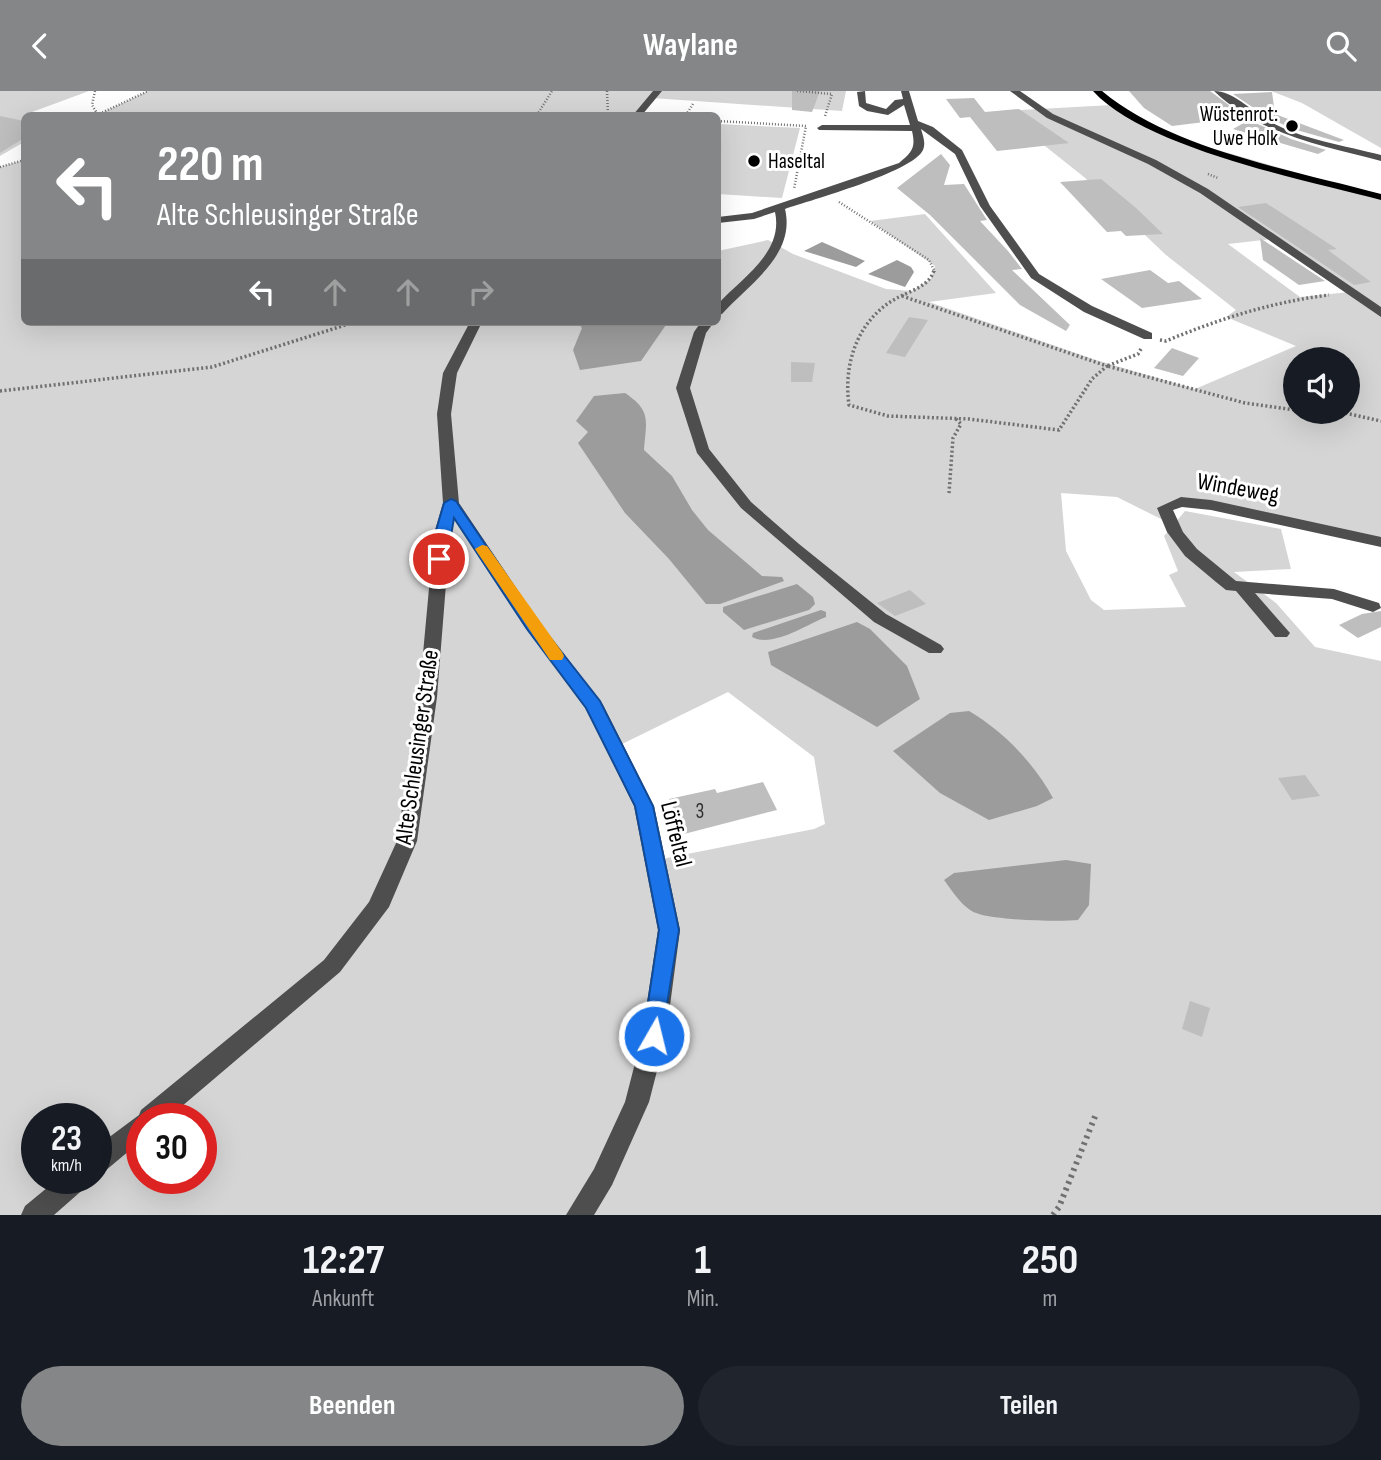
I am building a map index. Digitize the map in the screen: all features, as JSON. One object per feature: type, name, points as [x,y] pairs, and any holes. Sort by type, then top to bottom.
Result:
[{"type":"main road","points":[[1097,91],[1128,116],[1174,136],[1381,197]]},
{"type":"street","points":[[640,112],[658,91]]},
{"type":"street","points":[[1014,91],[1050,116],[1152,162],[1204,191],[1381,313]]},
{"type":"street","points":[[1218,91],[1265,123],[1292,134],[1381,158]]},
{"type":"street","points":[[721,220],[754,216],[903,165],[918,151],[920,143],[906,96],[888,112],[879,112],[862,104],[861,92]]},
{"type":"street","points":[[822,128],[915,126],[930,129],[959,152],[985,207],[1035,276],[1088,309],[1149,336]]},
{"type":"street","points":[[815,181],[818,187],[838,202]]},
{"type":"street","points":[[721,307],[732,293],[768,261],[780,242],[784,218],[779,208]]},
{"type":"street","name":"Alte Schleusinger Straße","points":[[168,1103],[332,966],[377,907],[407,841],[428,697],[442,534],[451,503],[444,414],[450,373],[474,326]]},
{"type":"street","points":[[705,326],[700,332],[682,388],[702,450],[746,505],[793,547],[880,618],[935,649]]},
{"type":"street","name":"Windeweg","points":[[1373,607],[1334,594],[1243,589],[1232,586],[1219,577],[1172,529],[1165,508],[1181,502],[1211,505],[1381,542]]},
{"type":"street","name":"Löffeltal","points":[[451,503],[533,626],[594,705],[644,806],[657,860],[669,930],[654,1036],[637,1102],[603,1177],[579,1215]]},
{"type":"street","points":[[1243,589],[1281,633]]},
{"type":"street","points":[[112,1150],[126,1138]]},
{"type":"street","points":[[34,1215],[59,1194]]},
{"type":"path","points":[[95,91],[92,105],[96,112]]},
{"type":"path","points":[[104,112],[148,91]]},
{"type":"path","points":[[539,112],[552,91]]},
{"type":"path","points":[[607,91],[608,112]]},
{"type":"path","points":[[797,91],[832,94],[830,97]]},
{"type":"path","points":[[688,112],[693,104]]},
{"type":"path","points":[[721,121],[806,126],[792,196]]},
{"type":"path","points":[[0,167],[21,161]]},
{"type":"path","points":[[838,202],[929,260],[935,267],[931,279],[882,307],[853,348],[847,366],[845,390],[849,405],[861,411],[878,414],[954,418],[1059,430],[1067,423],[1091,379],[1107,366],[1138,354],[1149,336],[1166,341],[1226,316],[1275,301],[1350,292]]},
{"type":"path","points":[[902,296],[1107,366],[1245,403],[1283,408]]},
{"type":"path","points":[[0,391],[212,367],[342,326]]},
{"type":"path","points":[[1360,416],[1381,421]]},
{"type":"path","points":[[949,493],[953,438],[961,424],[954,418]]},
{"type":"path","points":[[1053,1215],[1059,1207],[1096,1114]]},
{"type":"shaded area","points":[[0,91],[89,91],[32,112],[21,112],[21,144],[0,156]]},
{"type":"shaded area","points":[[148,91],[654,91],[636,112],[103,112]]},
{"type":"shaded area","points":[[658,91],[846,91],[842,111],[652,98]]},
{"type":"shaded area","points":[[1271,91],[1381,91],[1381,148],[1302,103]]},
{"type":"shaded area","points":[[1112,105],[1128,116],[1211,148],[1381,197],[1381,542],[1211,505],[1166,508],[1169,523],[1117,497],[1061,493],[1066,551],[1091,600],[1104,610],[1186,607],[1169,575],[1178,571],[1164,536],[1185,511],[1281,529],[1291,569],[1234,572],[1276,603],[1315,647],[1381,661],[1381,1215],[0,1215],[0,167],[21,161],[21,326],[721,326],[721,250],[768,240],[793,254],[886,289],[912,291],[931,279],[935,266],[870,221],[925,214],[996,293],[929,302],[1096,360],[1195,389],[1283,352],[1283,424],[1360,424],[1360,347],[1294,347],[1296,346],[1226,317],[1236,310],[1166,255],[1084,177],[1001,111]],"holes":[[[1273,239],[1350,292],[1300,297],[1228,244]],[[728,692],[814,757],[825,824],[814,829],[657,860],[616,747]]]},
{"type":"shaded area","name":"Haseltal","points":[[721,124],[800,128],[782,198],[721,194]]},
{"type":"shaded area","points":[[822,242],[865,261],[856,267],[804,251]]},
{"type":"shaded area","points":[[897,260],[911,267],[914,272],[905,287],[868,274]]},
{"type":"shaded area","points":[[580,326],[665,326],[641,361],[580,370],[573,350],[582,328]]},
{"type":"shaded area","points":[[625,393],[640,405],[645,417],[644,450],[672,476],[692,510],[708,530],[762,576],[782,577],[784,581],[720,604],[706,604],[669,559],[625,513],[578,443],[588,432],[576,421],[594,396]]},
{"type":"shaded area","points":[[797,584],[813,597],[815,604],[809,610],[744,630],[723,612],[723,607]]},
{"type":"shaded area","points":[[821,610],[826,612],[826,617],[779,638],[760,640],[752,637],[753,633]]},
{"type":"shaded area","points":[[857,622],[870,629],[907,666],[920,699],[877,727],[771,665],[768,652]]},
{"type":"shaded area","points":[[969,711],[994,728],[1017,749],[1037,772],[1053,798],[1037,806],[989,820],[940,793],[893,751],[950,713]]},
{"type":"shaded area","points":[[1066,860],[1091,864],[1089,905],[1078,920],[1028,920],[979,914],[964,905],[944,880],[954,873]]},
{"type":"building","points":[[792,91],[820,91],[812,112],[792,110]]},
{"type":"building","points":[[1129,91],[1210,91],[1245,117],[1172,126],[1144,108]]},
{"type":"building","points":[[1272,92],[1275,114],[1344,140],[1339,142],[1293,129],[1267,117],[1233,94]]},
{"type":"building","points":[[974,98],[985,112],[1019,109],[1069,143],[997,151],[970,117],[960,118],[946,99]]},
{"type":"building","points":[[0,116],[21,120],[21,140],[0,153]]},
{"type":"building","points":[[1249,120],[1291,139],[1326,150],[1318,154],[1233,129]]},
{"type":"building","points":[[941,154],[950,165],[944,185],[964,184],[987,220],[980,221],[1022,269],[1012,270],[1070,325],[1066,331],[1020,305],[930,215],[897,188]]},
{"type":"building","points":[[1101,179],[1163,234],[1126,236],[1121,231],[1107,232],[1060,182]]},
{"type":"building","points":[[1266,203],[1337,249],[1328,250],[1371,282],[1354,285],[1238,207]]},
{"type":"building","points":[[1260,238],[1325,281],[1299,285],[1263,260]]},
{"type":"building","points":[[1150,270],[1168,283],[1179,281],[1202,299],[1142,308],[1101,279]]},
{"type":"building","points":[[909,317],[928,320],[905,357],[886,353]]},
{"type":"building","points":[[1172,348],[1199,358],[1183,376],[1154,368]]},
{"type":"building","points":[[791,362],[815,363],[812,382],[791,382]]},
{"type":"building","points":[[910,590],[926,604],[895,616],[877,603]]},
{"type":"building","points":[[1381,611],[1381,627],[1358,638],[1339,625],[1362,614]]},
{"type":"building","points":[[1305,775],[1320,796],[1292,800],[1278,778]]},
{"type":"building","points":[[763,782],[777,810],[684,834],[669,799],[715,789],[717,793]]},
{"type":"building","points":[[1190,1001],[1210,1008],[1202,1037],[1182,1029]]},
{"type":"slow traffic","points":[[482,549],[556,656]]},
{"type":"place","name":"Wüstenrot: Uwe Holk","points":[[1292,126]]},
{"type":"place","name":"Haseltal","points":[[754,161]]},
{"type":"route","points":[[439,559],[442,534],[451,503],[533,626],[594,705],[644,806],[669,930],[654,1036]]}]
